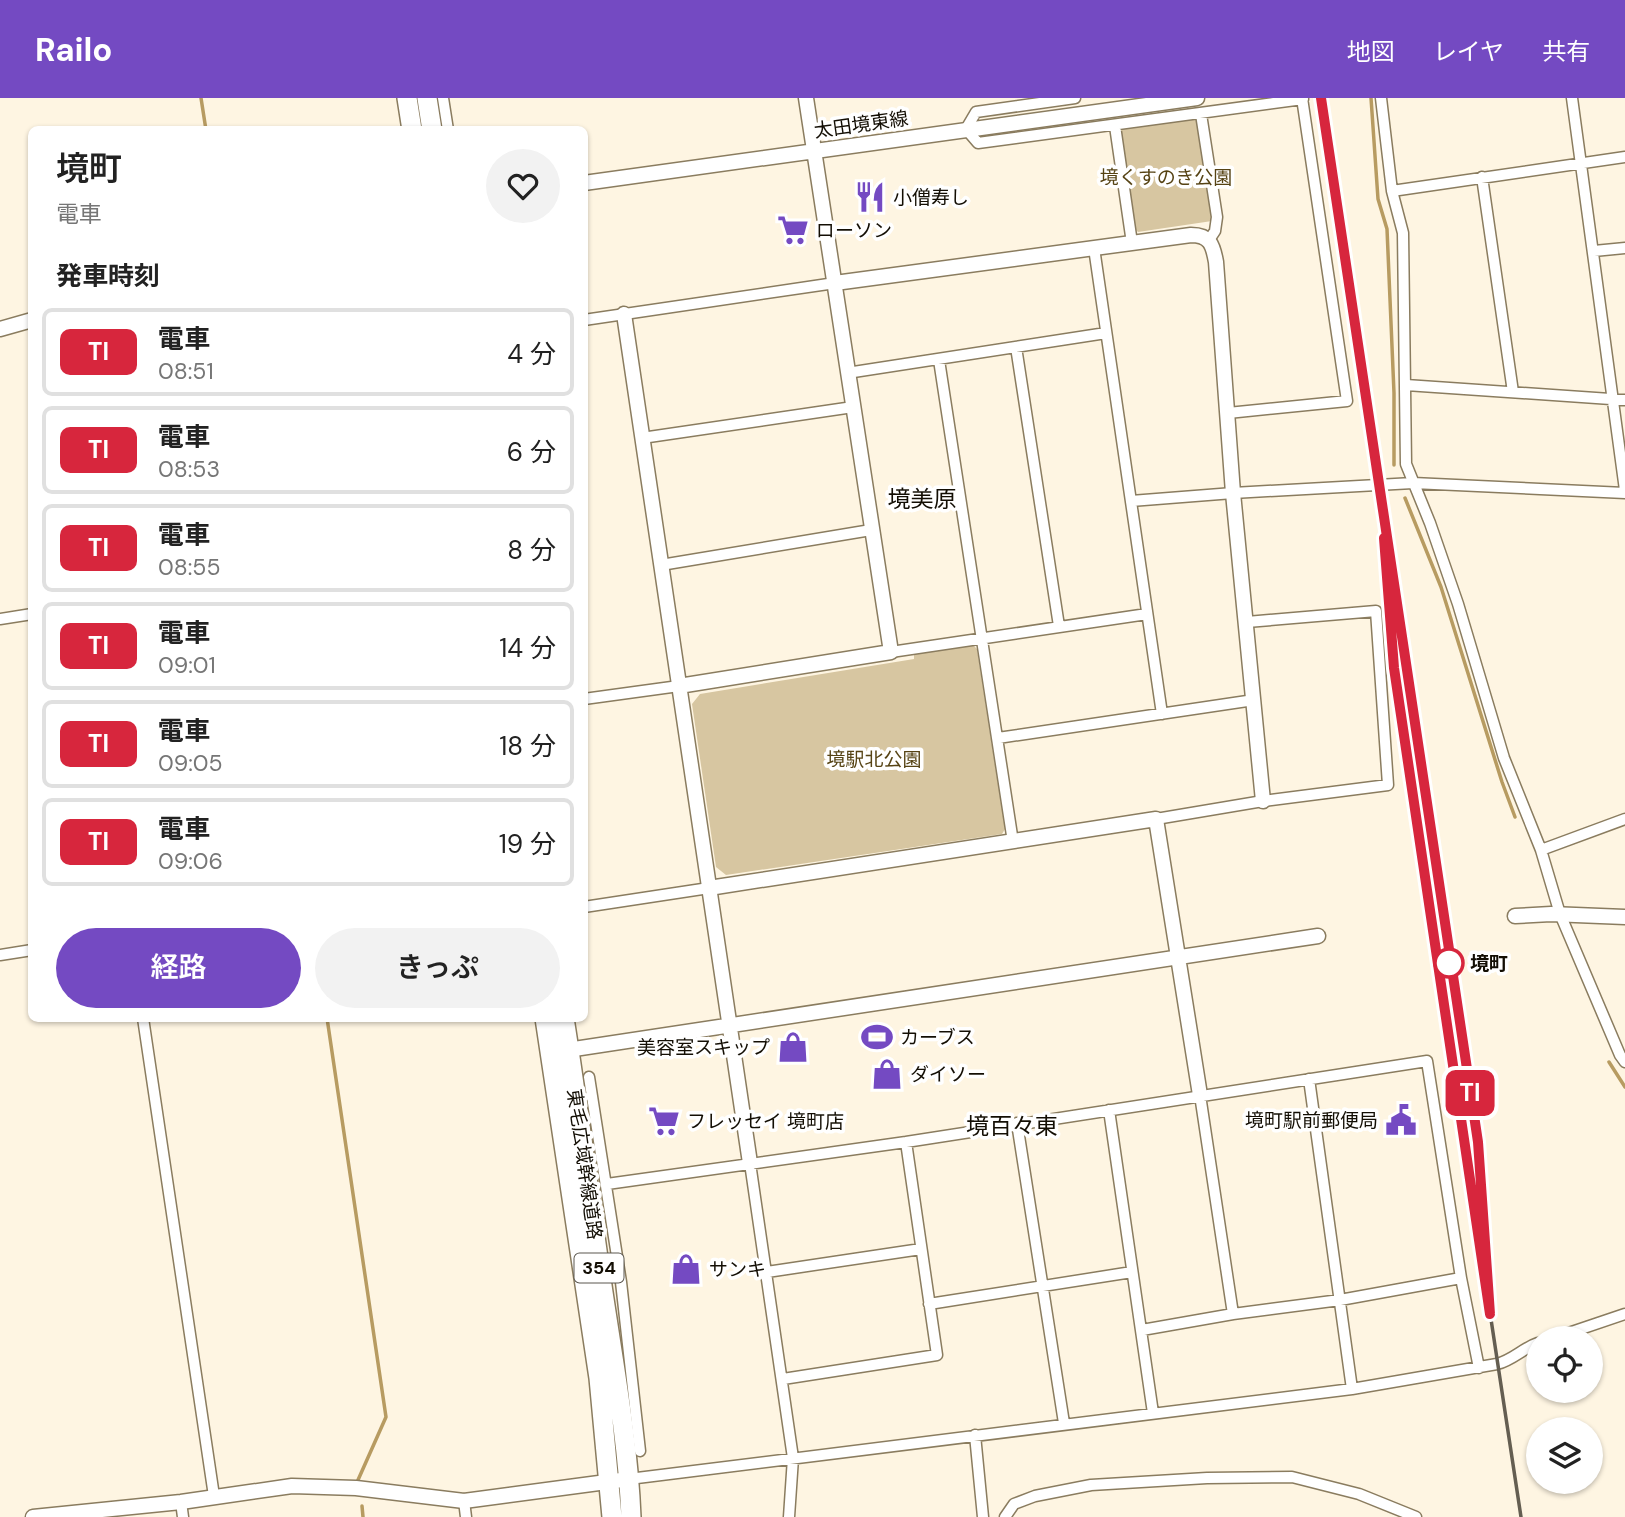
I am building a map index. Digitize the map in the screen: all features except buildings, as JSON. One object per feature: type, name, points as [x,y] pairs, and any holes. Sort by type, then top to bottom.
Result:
[{"type":"highway","points":[[407,98],[411,126]]},
{"type":"highway","points":[[427,98],[431,126]]},
{"type":"highway","name":"東毛広域幹線道路","points":[[547,1022],[559,1051],[582,1142],[604,1301],[618,1377],[620,1480],[612,1517]]},
{"type":"highway","name":"東毛広域幹線道路","points":[[563,1022],[559,1051],[589,1303],[620,1480],[631,1517]]},
{"type":"street","points":[[443,98],[447,126]]},
{"type":"street","points":[[806,98],[891,652]]},
{"type":"street","points":[[1075,98],[976,112],[966,129],[978,143],[1303,99],[1347,401],[1228,413]]},
{"type":"street","name":"太田境東線","points":[[588,182],[1197,98]]},
{"type":"street","points":[[1381,98],[1392,191],[1403,233],[1406,464],[1458,604],[1504,758],[1541,849],[1551,914],[1625,1062]]},
{"type":"street","points":[[1131,501],[1413,483],[1625,492],[1619,399],[1572,98]]},
{"type":"street","points":[[1201,114],[1217,217],[1215,231],[1209,240]]},
{"type":"street","points":[[1115,126],[1132,243]]},
{"type":"street","points":[[1392,191],[1625,157]]},
{"type":"street","points":[[1482,177],[1513,392]]},
{"type":"street","points":[[588,319],[835,283],[1191,235],[1204,236],[1214,250],[1216,262],[1233,493],[1263,801]]},
{"type":"street","points":[[1094,248],[1162,714]]},
{"type":"street","points":[[1594,251],[1625,248]]},
{"type":"street","points":[[624,314],[783,1379],[793,1458],[789,1517]]},
{"type":"street","points":[[0,329],[28,321]]},
{"type":"street","points":[[847,373],[1106,333]]},
{"type":"street","points":[[1016,347],[1059,626]]},
{"type":"street","points":[[939,360],[1013,842]]},
{"type":"street","points":[[1406,385],[1619,399]]},
{"type":"street","points":[[642,438],[853,407]]},
{"type":"street","points":[[661,565],[871,530]]},
{"type":"street","points":[[588,906],[1156,820],[1263,801],[1388,785],[1376,611],[1247,622]]},
{"type":"street","points":[[588,698],[679,687],[1147,614]]},
{"type":"street","points":[[0,619],[28,615]]},
{"type":"street","points":[[998,738],[1254,700]]},
{"type":"street","points":[[1541,849],[1625,819]]},
{"type":"street","points":[[1156,820],[1233,1314]]},
{"type":"street","points":[[1514,916],[1625,916]]},
{"type":"street","points":[[559,1051],[1318,936]]},
{"type":"street","points":[[0,955],[28,951]]},
{"type":"street","points":[[144,1022],[214,1496]]},
{"type":"street","points":[[607,1184],[905,1142],[1427,1061],[1461,1278],[1479,1368]]},
{"type":"street","points":[[589,1077],[621,1282],[640,1451]]},
{"type":"street","points":[[1309,1079],[1352,1389]]},
{"type":"street","points":[[1109,1110],[1153,1413]]},
{"type":"street","points":[[1017,1123],[1064,1423]]},
{"type":"street","points":[[582,1142],[602,1153]]},
{"type":"street","points":[[783,1379],[937,1355],[905,1142]]},
{"type":"street","points":[[767,1272],[921,1249]]},
{"type":"street","points":[[929,1304],[1132,1272]]},
{"type":"street","points":[[1142,1329],[1340,1300],[1461,1278]]},
{"type":"street","points":[[604,1301],[621,1282]]},
{"type":"street","points":[[1589,1326],[1625,1314]]},
{"type":"street","points":[[33,1517],[181,1502],[292,1486],[356,1488],[464,1501],[1064,1423],[1352,1389],[1509,1361],[1526,1348]]},
{"type":"street","points":[[975,1435],[983,1517]]},
{"type":"street","points":[[1005,1517],[1014,1504],[1035,1496],[1091,1485],[1207,1478],[1292,1477],[1359,1494],[1416,1517]]},
{"type":"street","points":[[464,1501],[466,1517]]},
{"type":"street","points":[[181,1502],[183,1517]]},
{"type":"green space","name":"境くすのき公園","points":[[1196,117],[1212,221],[1138,232],[1134,228],[1120,134],[1122,128]]},
{"type":"green space","name":"境駅北公園","points":[[973,645],[977,649],[1005,829],[1002,834],[726,875],[716,867],[692,704],[700,694],[914,659],[914,654]]},
{"type":"waterway","points":[[201,98],[205,126]]},
{"type":"waterway","points":[[1371,98],[1378,199],[1387,229],[1394,393],[1394,465]]},
{"type":"waterway","points":[[1405,498],[1441,587],[1515,817]]},
{"type":"waterway","points":[[328,1022],[386,1417],[358,1480]]},
{"type":"waterway","points":[[1609,1062],[1625,1087]]},
{"type":"waterway","points":[[362,1506],[363,1517]]},
{"type":"railway","points":[[1321,98],[1478,1142],[1490,1314]]},
{"type":"railway","points":[[1393,644],[1473,1199]]},
{"type":"railway","points":[[1489,1306],[1521,1517]]},
{"type":"train","name":"TI","points":[[1321,98],[1449,964],[1478,1142],[1490,1314],[1394,668],[1384,538]]},
{"type":"place","name":"小僧寿し","points":[[870,197]]},
{"type":"place","name":"ローソン","points":[[793,230]]},
{"type":"place","name":"境町","points":[[1449,963]]},
{"type":"place","name":"カーブス","points":[[877,1037]]},
{"type":"place","name":"美容室スキップ","points":[[793,1047]]},
{"type":"place","name":"ダイソー","points":[[887,1074]]},
{"type":"place","name":"境町駅前郵便局","points":[[1401,1120]]},
{"type":"place","name":"フレッセイ 境町店","points":[[664,1121]]},
{"type":"place","name":"サンキ","points":[[686,1269]]},
{"type":"district","name":"境美原","points":[[922,499]]},
{"type":"district","name":"境百々東","points":[[1012,1126]]}]
